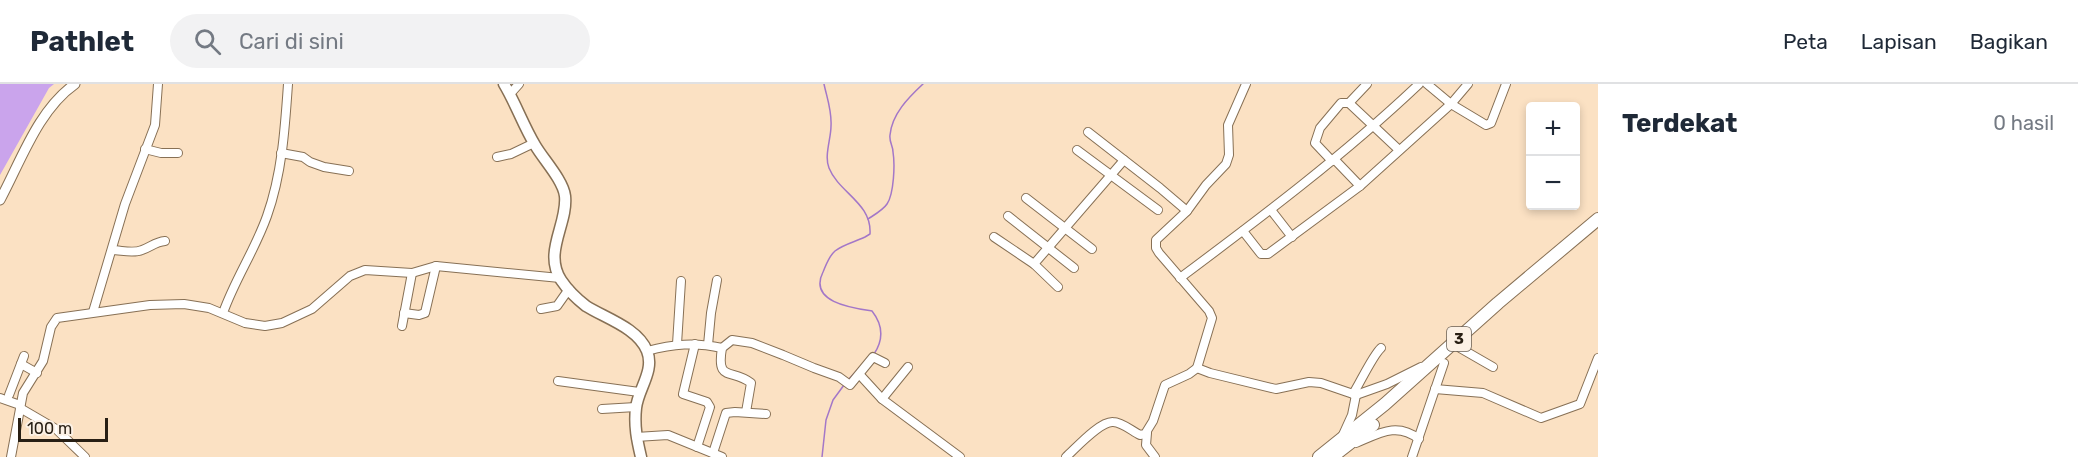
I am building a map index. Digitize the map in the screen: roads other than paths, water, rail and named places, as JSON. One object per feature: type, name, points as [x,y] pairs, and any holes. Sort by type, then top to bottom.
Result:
[{"type":"main road","points":[[507,89],[534,143],[560,183],[565,195],[564,211],[555,251],[555,267],[560,278],[584,304],[636,336],[647,351],[649,362],[647,375],[639,392],[636,407],[636,437],[641,457]]},
{"type":"main road","name":"3","points":[[1319,457],[1342,444],[1442,359],[1523,281],[1598,219]]},
{"type":"main road","name":"3","points":[[1442,359],[1460,348],[1528,287],[1598,230]]},
{"type":"main road","name":"3","points":[[1332,457],[1342,444]]},
{"type":"street","points":[[0,200],[47,114],[63,94],[75,84]]},
{"type":"street","points":[[93,312],[125,204],[155,125],[158,84]]},
{"type":"street","points":[[223,313],[234,284],[252,252],[267,216],[279,173],[288,84]]},
{"type":"street","points":[[507,89],[519,84]]},
{"type":"street","points":[[1155,457],[1146,444],[1147,433],[1165,385],[1197,368],[1212,318],[1209,311],[1159,253],[1155,244],[1157,237],[1186,211],[1228,160],[1228,125],[1246,84]]},
{"type":"street","points":[[1349,103],[1366,84]]},
{"type":"street","points":[[1180,278],[1271,210],[1374,127],[1419,84]]},
{"type":"street","points":[[1427,84],[1478,122],[1489,125],[1506,84]]},
{"type":"street","points":[[1243,231],[1264,255],[1292,237],[1360,186],[1451,104],[1468,84]]},
{"type":"street","points":[[1360,186],[1317,146],[1315,139],[1322,124],[1341,103],[1349,103],[1399,150]]},
{"type":"street","points":[[1088,132],[1186,211]]},
{"type":"street","points":[[497,157],[511,154],[534,143]]},
{"type":"street","points":[[145,149],[161,153],[178,153]]},
{"type":"street","points":[[1077,150],[1158,210]]},
{"type":"street","points":[[281,153],[303,157],[324,167],[349,171]]},
{"type":"street","points":[[1034,264],[1125,160]]},
{"type":"street","points":[[1026,198],[1092,249]]},
{"type":"street","points":[[1271,210],[1292,237]]},
{"type":"street","points":[[1008,216],[1074,268]]},
{"type":"street","points":[[994,237],[1034,264],[1058,287]]},
{"type":"street","points":[[112,250],[136,252],[156,242],[165,241]]},
{"type":"street","points":[[11,457],[23,393],[37,373],[45,354],[54,320],[61,317],[150,305],[184,304],[197,305],[223,313],[252,325],[273,325],[312,309],[357,272],[374,269],[412,273],[436,266],[560,278]]},
{"type":"street","points":[[404,313],[425,314],[436,266]]},
{"type":"street","points":[[402,326],[412,273]]},
{"type":"street","points":[[708,345],[717,280]]},
{"type":"street","points":[[677,344],[681,281]]},
{"type":"street","points":[[541,309],[556,306],[569,289]]},
{"type":"street","points":[[647,351],[677,344],[722,348],[734,340],[752,344],[839,376],[849,384],[852,384],[873,357],[885,363]]},
{"type":"street","points":[[695,344],[683,394],[707,402],[710,407],[697,447]]},
{"type":"street","points":[[722,348],[720,359],[722,370],[752,383],[746,412]]},
{"type":"street","points":[[1342,444],[1352,415],[1355,394],[1374,355],[1381,348]]},
{"type":"street","points":[[1460,348],[1493,367]]},
{"type":"street","points":[[1435,388],[1483,393],[1541,418],[1580,404],[1598,358]]},
{"type":"street","points":[[1197,368],[1276,389],[1309,382],[1321,382],[1355,394],[1387,384],[1442,359]]},
{"type":"street","points":[[1412,457],[1442,359]]},
{"type":"street","points":[[23,393],[10,391],[22,360],[37,373]]},
{"type":"street","points":[[882,399],[909,367]]},
{"type":"street","points":[[860,375],[882,399],[960,457]]},
{"type":"street","points":[[558,381],[639,392]]},
{"type":"street","points":[[0,398],[20,406],[56,429],[85,457]]},
{"type":"street","points":[[602,409],[636,407]]},
{"type":"street","points":[[713,453],[724,416],[729,412],[765,414]]},
{"type":"street","points":[[1066,457],[1091,434],[1109,422],[1119,423],[1140,435],[1147,433]]},
{"type":"street","points":[[1342,444],[1393,430],[1405,430],[1419,439]]},
{"type":"street","points":[[636,437],[668,435],[722,457]]},
{"type":"waterway","points":[[824,84],[831,120],[827,153],[829,168],[866,214],[870,234],[835,251],[828,261],[820,282],[822,290],[834,302],[872,311],[881,332],[874,354]]},
{"type":"waterway","points":[[868,219],[885,206],[891,193],[894,164],[890,137],[891,127],[897,113],[923,84]]},
{"type":"waterway","points":[[849,379],[862,365]]},
{"type":"waterway","points":[[822,457],[826,420],[833,400],[844,385]]}]
